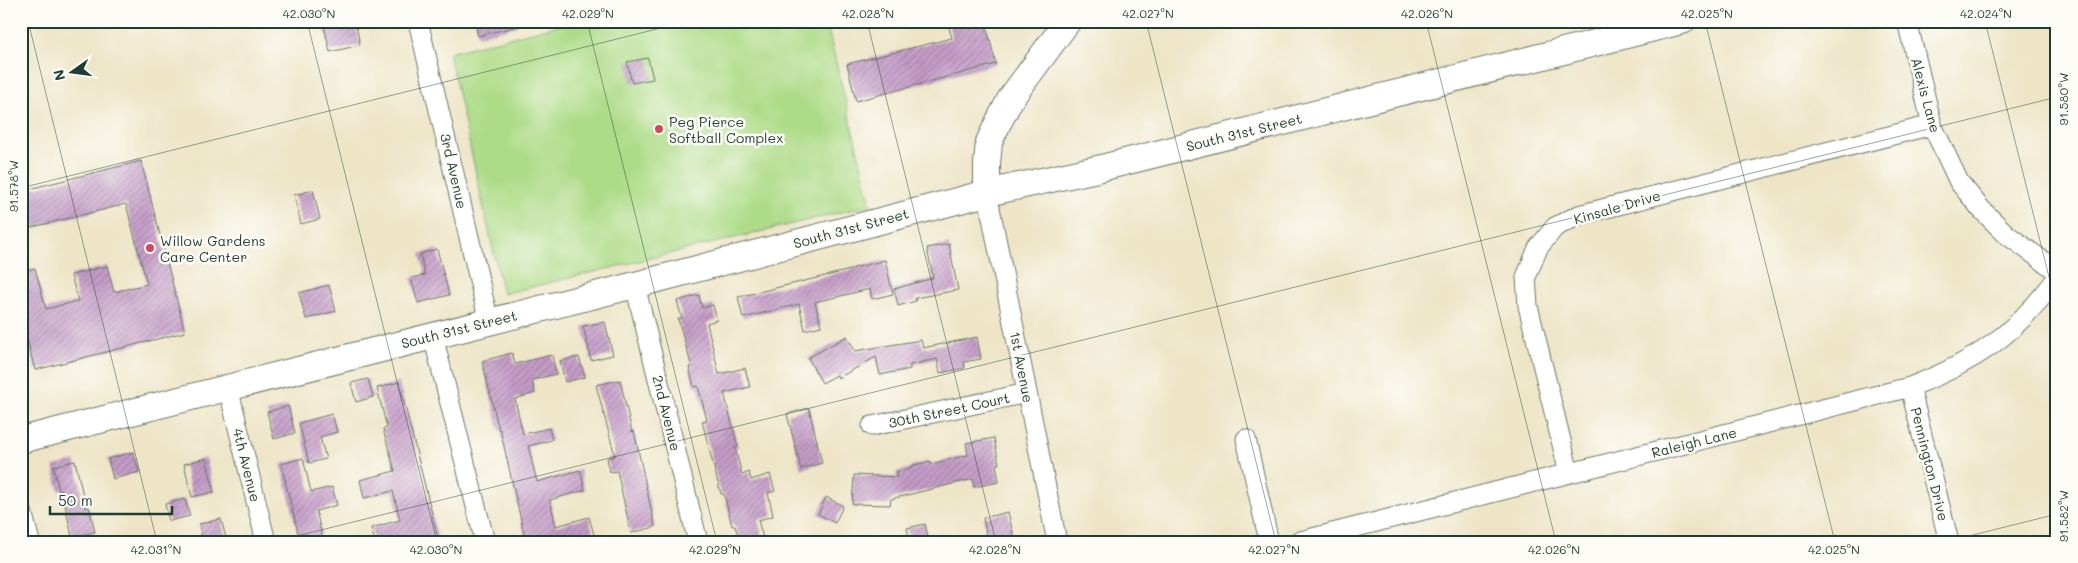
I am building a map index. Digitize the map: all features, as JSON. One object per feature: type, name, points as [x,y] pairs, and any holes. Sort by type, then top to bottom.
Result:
[{"type":"street","name":"3rd Avenue","points":[[418,21],[489,322]]},
{"type":"street","points":[[986,193],[986,164],[990,142],[998,123],[1012,98],[1068,21]]},
{"type":"street","name":"South 31st Street","points":[[21,440],[635,285],[986,193],[1097,169],[1682,21]]},
{"type":"street","name":"Alexis Lane","points":[[1907,21],[1932,125],[1959,182],[1981,209],[2006,234],[2057,271]]},
{"type":"street","name":"Kinsale Drive","points":[[1569,473],[1528,306],[1526,277],[1538,248],[1555,226],[1579,215],[1932,125]]},
{"type":"street","name":"1st Avenue","points":[[986,193],[1057,542]]},
{"type":"street","name":"Raleigh Lane","points":[[1296,542],[1910,387],[1946,373],[1984,352],[2015,327],[2042,298],[2057,278]]},
{"type":"street","name":"2nd Avenue","points":[[635,285],[698,542]]},
{"type":"street","points":[[433,336],[485,542]]},
{"type":"street","name":"Pennington Drive","points":[[1910,387],[1949,542]]},
{"type":"street","name":"4th Avenue","points":[[228,388],[266,542]]},
{"type":"street","name":"30th Street Court","points":[[872,426],[1027,393]]},
{"type":"street","points":[[1246,439],[1269,542]]},
{"type":"street","points":[[21,506],[30,542]]},
{"type":"green space","name":"Peg Pierce Softball Complex","points":[[575,21],[826,21],[871,205],[503,294],[449,53]]},
{"type":"building","points":[[323,21],[355,21],[360,45],[330,52]]},
{"type":"building","points":[[475,21],[518,21],[518,26],[478,36]]},
{"type":"building","points":[[947,21],[985,21],[996,64],[856,101],[847,64],[952,38]]},
{"type":"building","points":[[648,58],[653,79],[632,83],[627,62]]},
{"type":"building","name":"Willow Gardens Care Center","points":[[141,161],[185,332],[35,370],[21,316],[21,272],[35,268],[46,309],[78,301],[71,275],[107,266],[114,292],[147,284],[126,204],[21,230],[21,191]]},
{"type":"building","points":[[313,190],[320,219],[301,224],[294,195]]},
{"type":"building","points":[[949,244],[958,290],[915,298],[916,301],[898,306],[894,289],[933,278],[927,248]]},
{"type":"building","points":[[437,249],[449,295],[418,303],[411,278],[425,275],[420,254]]},
{"type":"building","points":[[885,260],[893,294],[872,299],[870,289],[815,302],[821,326],[805,330],[799,304],[743,318],[738,297]]},
{"type":"building","points":[[329,285],[336,311],[306,319],[299,293]]},
{"type":"building","points":[[699,295],[702,308],[713,305],[717,320],[707,323],[719,374],[745,368],[750,387],[724,393],[738,447],[735,448],[742,475],[749,472],[751,480],[770,474],[775,491],[768,493],[773,516],[758,520],[764,542],[740,542],[735,526],[732,526],[724,494],[721,494],[713,464],[702,421],[707,420],[698,386],[694,387],[689,367],[692,367],[678,319],[682,318],[677,301]]},
{"type":"building","points":[[605,322],[613,355],[591,360],[583,326]]},
{"type":"building","points":[[847,336],[855,351],[921,340],[923,348],[977,337],[981,359],[964,362],[965,368],[940,373],[937,359],[910,365],[910,369],[880,375],[876,357],[838,378],[837,375],[822,383],[808,358]]},
{"type":"building","points":[[512,353],[515,364],[552,355],[556,374],[532,380],[535,393],[515,399],[523,434],[549,428],[552,440],[528,446],[537,482],[580,470],[585,490],[550,500],[556,526],[589,517],[595,538],[579,542],[526,542],[482,361]]},
{"type":"building","points":[[579,357],[585,377],[565,382],[560,361]]},
{"type":"building","points":[[368,379],[373,397],[356,402],[351,383]]},
{"type":"building","points":[[620,380],[632,432],[634,431],[655,527],[631,533],[617,471],[610,472],[607,458],[615,456],[596,385]]},
{"type":"building","points":[[399,382],[439,542],[416,542],[414,536],[392,542],[375,542],[371,528],[400,520],[393,491],[364,498],[360,480],[395,471],[383,429],[387,428],[377,388]]},
{"type":"building","points":[[288,406],[295,433],[274,439],[267,412]]},
{"type":"building","points":[[809,408],[822,463],[801,469],[787,414]]},
{"type":"building","points":[[332,414],[337,432],[320,437],[326,459],[309,463],[299,423]]},
{"type":"building","points":[[994,438],[999,464],[996,464],[999,482],[974,487],[973,479],[891,499],[890,505],[852,504],[854,475],[897,477],[896,472],[911,468],[911,466],[930,461],[931,464],[968,455],[966,443]]},
{"type":"building","points":[[133,452],[139,472],[113,479],[108,459]]},
{"type":"building","points":[[206,458],[214,492],[192,497],[184,464]]},
{"type":"building","points":[[303,458],[311,492],[332,487],[337,505],[316,511],[322,535],[300,541],[281,464]]},
{"type":"building","points":[[75,461],[86,508],[89,507],[95,532],[72,537],[62,490],[59,491],[53,466]]},
{"type":"building","points":[[826,497],[843,506],[835,523],[818,514]]},
{"type":"building","points":[[185,499],[190,516],[169,521],[165,504]]},
{"type":"building","points":[[1008,512],[1015,542],[988,542],[983,518]]},
{"type":"building","points":[[221,519],[227,542],[203,542],[199,524]]},
{"type":"building","points":[[925,524],[929,542],[910,542],[907,528]]},
{"type":"place","name":"Peg Pierce Softball Complex","points":[[659,129]]},
{"type":"place","name":"Willow Gardens Care Center","points":[[150,248]]}]
